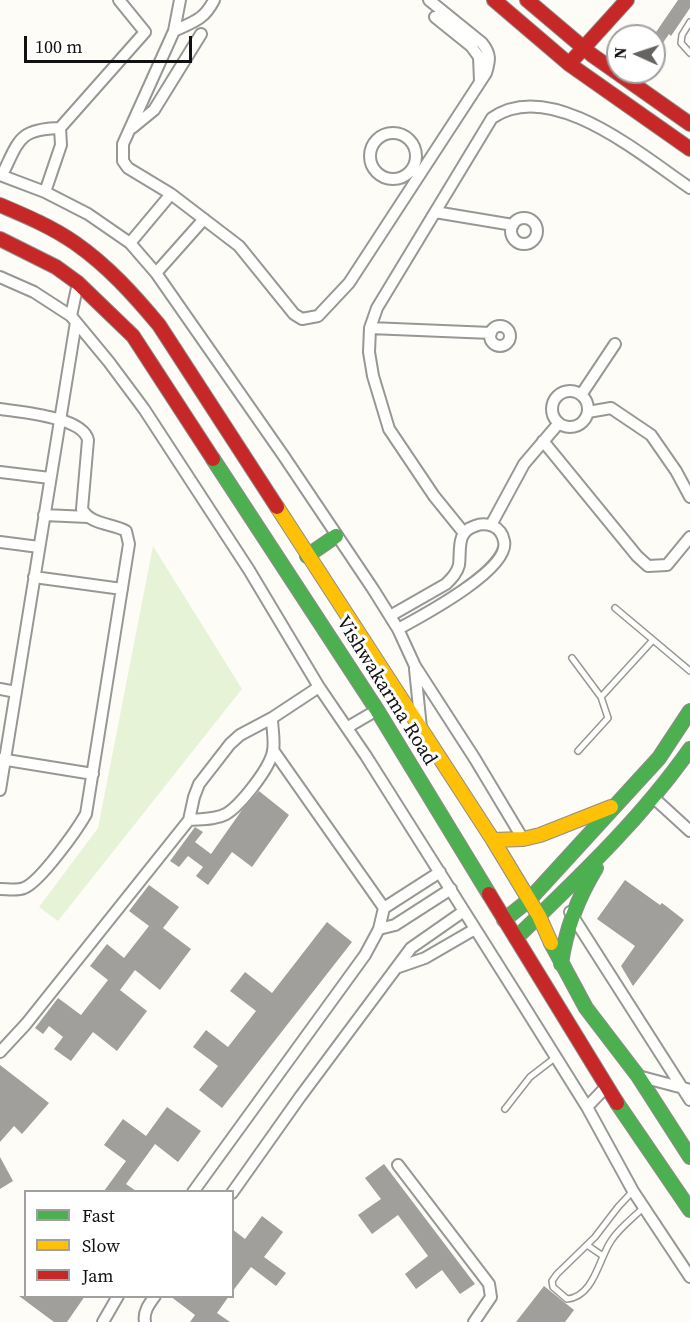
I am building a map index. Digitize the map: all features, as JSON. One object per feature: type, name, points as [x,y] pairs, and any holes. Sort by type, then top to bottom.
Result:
[{"type":"street","points":[[45,192],[61,145],[60,128],[145,32],[119,0]]},
{"type":"street","points":[[180,0],[174,31],[123,144],[123,161],[129,168],[171,194],[239,246],[294,314],[302,319],[318,316],[350,283],[486,73],[490,60],[488,51],[482,43],[429,0]]},
{"type":"street","points":[[174,31],[199,19],[208,12],[214,0]]},
{"type":"street","points":[[494,0],[569,63],[690,149]]},
{"type":"street","points":[[527,0],[591,40],[647,95],[690,124]]},
{"type":"street","points":[[569,63],[627,0]]},
{"type":"street","points":[[435,17],[471,46],[479,57],[480,82]]},
{"type":"street","points":[[129,130],[154,110],[201,34]]},
{"type":"street","points":[[464,533],[422,479],[389,429],[373,376],[369,352],[369,328],[377,308],[492,118],[504,110],[522,107],[552,108],[579,117],[602,129],[690,188]]},
{"type":"street","points":[[60,128],[40,129],[20,138],[1,175],[45,192],[88,214],[130,243],[156,273],[283,455],[390,616],[415,666],[475,759],[522,839]]},
{"type":"street","points":[[398,133],[413,145],[416,157],[412,170],[402,178],[388,179],[376,173],[370,161],[369,154],[374,142],[385,134],[398,133]]},
{"type":"street","points":[[416,157],[431,158]]},
{"type":"street","points":[[402,178],[410,190]]},
{"type":"street","points":[[130,243],[171,194]]},
{"type":"street","name":"Vishwakarma Road","points":[[0,206],[60,234],[96,259],[132,294],[159,325],[493,840],[539,916],[561,964],[586,1008],[638,1076],[690,1157]]},
{"type":"street","points":[[435,212],[513,225]]},
{"type":"street","points":[[156,273],[204,219]]},
{"type":"street","name":"Vishwakarma Road","points":[[0,239],[57,267],[78,283],[133,336],[377,710],[606,1087],[690,1210]]},
{"type":"street","points":[[0,250],[16,247]]},
{"type":"street","points":[[0,277],[34,292],[73,319],[144,409],[451,889],[587,1107],[633,1191],[690,1277]]},
{"type":"street","points":[[0,790],[2,759],[16,692],[60,419],[78,283]]},
{"type":"street","points":[[369,328],[491,333]]},
{"type":"street","points":[[580,394],[615,344]]},
{"type":"street","points":[[572,391],[580,394],[586,400],[588,412],[586,417],[577,426],[565,426],[559,423],[552,408],[556,398],[566,392],[572,391]]},
{"type":"street","points":[[588,412],[611,408],[651,435],[676,471],[690,497]]},
{"type":"street","points":[[0,409],[60,419],[87,434],[82,509],[88,517]]},
{"type":"street","points":[[491,525],[524,464],[559,423]]},
{"type":"street","points":[[543,441],[637,556],[648,566],[667,565],[690,537]]},
{"type":"street","points":[[0,472],[50,478]]},
{"type":"street","points":[[0,889],[25,888],[35,881],[86,814],[129,536],[121,528],[88,517],[44,515]]},
{"type":"street","points":[[390,616],[451,579],[459,565],[459,544],[464,533],[471,527],[482,524],[498,529],[504,538],[505,548],[495,564],[456,595],[398,629]]},
{"type":"street","points":[[307,556],[336,536]]},
{"type":"street","points":[[0,542],[39,547]]},
{"type":"street","points":[[34,577],[122,589]]},
{"type":"street","points":[[415,666],[421,728]]},
{"type":"street","points":[[0,1052],[26,1024],[189,820],[194,797],[200,784],[230,744],[240,735],[272,718],[320,687]]},
{"type":"street","points":[[0,689],[16,692]]},
{"type":"street","points":[[348,727],[377,710]]},
{"type":"street","points":[[504,920],[529,900],[659,758],[690,711]]},
{"type":"street","points":[[189,820],[224,815],[234,808],[258,779],[270,760],[273,750],[272,718]]},
{"type":"street","points":[[516,938],[655,799],[690,749]]},
{"type":"street","points":[[273,750],[384,908]]},
{"type":"street","points":[[2,759],[93,774]]},
{"type":"street","points":[[655,799],[690,831]]},
{"type":"street","points":[[493,840],[522,839],[555,830],[616,805]]},
{"type":"street","points":[[561,964],[570,912],[608,848]]},
{"type":"street","points":[[194,1190],[364,955],[379,929],[384,908],[440,872]]},
{"type":"street","points":[[379,929],[395,925],[451,889]]},
{"type":"street","points":[[234,1190],[396,968],[418,942],[464,911]]},
{"type":"street","points":[[570,912],[688,1093]]},
{"type":"street","points":[[396,968],[424,958],[475,929]]},
{"type":"street","points":[[638,1076],[688,1093]]},
{"type":"street","points":[[587,1107],[606,1087]]},
{"type":"street","points":[[398,1164],[489,1284],[491,1297],[474,1322]]},
{"type":"street","points":[[103,1322],[117,1298]]},
{"type":"street","points":[[145,1322],[144,1317],[154,1298]]},
{"type":"lane","points":[[690,22],[682,35],[681,43],[690,53]]},
{"type":"lane","points":[[615,608],[690,672]]},
{"type":"lane","points":[[601,697],[653,640]]},
{"type":"lane","points":[[572,658],[601,697],[608,718],[578,751]]},
{"type":"lane","points":[[505,1109],[530,1077],[556,1057]]},
{"type":"lane","points":[[633,1191],[595,1238],[557,1274],[552,1281],[553,1287],[564,1297],[571,1299],[581,1293],[596,1275],[614,1236],[644,1207]]},
{"type":"lane","points":[[587,1245],[603,1256]]},
{"type":"green space","points":[[153,546],[242,689],[58,921],[39,907],[98,828]]},
{"type":"building","points":[[678,0],[690,0],[690,8],[671,36],[669,34],[666,38],[666,24],[662,24]]},
{"type":"building","points":[[259,791],[289,815],[252,867],[232,852],[208,885],[196,876],[203,867],[188,856],[179,867],[170,861],[195,827],[203,832],[195,842],[211,854],[242,810]]},
{"type":"building","points":[[625,880],[684,920],[633,986],[621,966],[635,946],[597,919]]},
{"type":"building","points":[[149,885],[179,907],[163,928],[191,949],[160,990],[135,970],[120,990],[147,1011],[117,1051],[93,1032],[71,1061],[54,1049],[63,1037],[49,1026],[43,1034],[35,1028],[58,998],[81,1015],[108,980],[90,966],[107,944],[124,958],[149,926],[129,911]]},
{"type":"building","points":[[327,922],[352,942],[222,1108],[199,1090],[218,1066],[193,1047],[206,1030],[228,1047],[256,1011],[230,991],[245,972],[272,993]]},
{"type":"building","points":[[0,1065],[49,1103],[22,1134],[14,1126],[0,1142]]},
{"type":"building","points":[[167,1107],[201,1131],[178,1162],[155,1144],[126,1184],[135,1190],[105,1190],[126,1161],[104,1145],[123,1119],[146,1136]]},
{"type":"building","points":[[0,1157],[13,1181],[0,1189]]},
{"type":"building","points":[[384,1164],[475,1284],[460,1294],[442,1270],[416,1289],[405,1274],[428,1256],[398,1215],[372,1234],[358,1215],[381,1199],[365,1178]]},
{"type":"building","points":[[262,1216],[283,1232],[264,1257],[286,1273],[276,1286],[251,1267],[234,1289],[234,1231],[245,1239]]},
{"type":"building","points":[[544,1286],[574,1310],[565,1322],[516,1322]]},
{"type":"building","points":[[19,1296],[24,1296],[24,1298],[84,1298],[67,1322],[54,1322]]},
{"type":"building","points":[[173,1298],[228,1298],[217,1313],[230,1322],[190,1322],[195,1315]]},
{"type":"traffic: fast","points":[[213,459],[377,710],[489,894]]},
{"type":"traffic: fast","points":[[307,556],[336,536]]},
{"type":"traffic: fast","points":[[504,920],[529,900],[659,758],[690,711]]},
{"type":"traffic: fast","points":[[516,938],[585,871],[629,824],[690,749]]},
{"type":"traffic: fast","points":[[561,964],[573,914],[596,868]]},
{"type":"traffic: fast","points":[[551,943],[586,1008],[638,1076],[690,1157]]},
{"type":"traffic: fast","points":[[617,1103],[690,1210]]},
{"type":"traffic: slow","points":[[277,507],[493,840],[539,916],[551,943]]},
{"type":"traffic: slow","points":[[493,840],[523,839],[540,835],[611,807]]},
{"type":"traffic: jam","points":[[494,0],[569,64],[690,149]]},
{"type":"traffic: jam","points":[[527,0],[592,55],[690,124]]},
{"type":"traffic: jam","points":[[569,64],[627,0]]},
{"type":"traffic: jam","points":[[0,205],[48,227],[75,243],[99,261],[130,292],[159,325],[277,507]]},
{"type":"traffic: jam","points":[[0,239],[56,267],[78,283],[133,336],[213,459]]},
{"type":"traffic: jam","points":[[489,894],[617,1103]]}]
